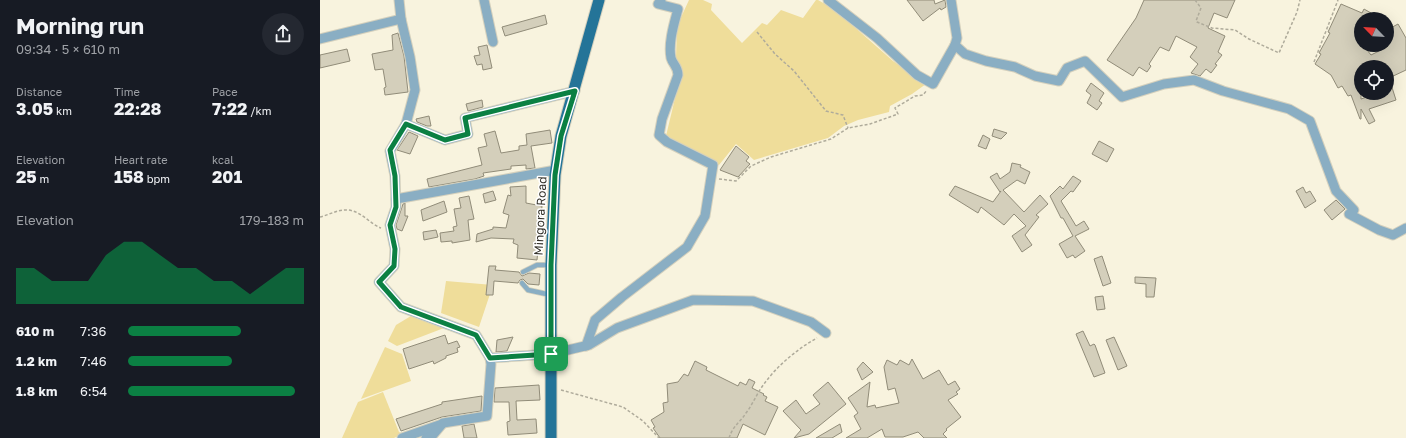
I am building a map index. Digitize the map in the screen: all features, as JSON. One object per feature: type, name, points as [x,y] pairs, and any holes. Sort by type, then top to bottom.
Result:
[{"type":"main road","name":"Mingora Road","points":[[551,438],[551,265],[556,170],[561,136],[575,91],[599,0]]},
{"type":"street","points":[[398,0],[410,57],[415,90],[406,124],[390,150],[395,176],[396,199],[396,207],[390,225],[395,249],[394,266],[379,282],[401,307],[476,335],[490,358],[491,364],[487,416],[443,423],[402,438]]},
{"type":"street","points":[[484,0],[493,42]]},
{"type":"street","points":[[586,346],[595,320],[622,297],[687,247],[705,216],[713,165],[667,142],[659,135],[662,119],[678,75],[678,68],[672,61],[670,53],[673,27],[678,9],[658,4],[661,0]]},
{"type":"street","points":[[828,0],[877,38],[917,76],[932,84],[955,45],[957,38],[951,0]]},
{"type":"street","points":[[320,39],[401,19]]},
{"type":"street","points":[[955,45],[966,54],[986,61],[1015,67],[1035,76],[1059,81],[1067,68],[1085,61],[1122,97],[1164,84],[1194,80],[1223,91],[1289,109],[1310,121],[1336,191],[1354,210],[1349,214],[1379,230],[1393,235],[1406,228]]},
{"type":"street","points":[[406,124],[445,140],[468,134],[465,118],[575,91]]},
{"type":"street","points":[[396,199],[556,170]]},
{"type":"street","points":[[490,358],[551,354],[586,346],[617,328],[694,300],[753,301],[811,322],[826,333]]},
{"type":"street","points":[[426,438],[432,436],[443,423]]},
{"type":"lane","points":[[523,272],[537,265],[551,265]]},
{"type":"lane","points":[[522,283],[528,290],[551,294]]},
{"type":"path","points":[[1195,0],[1201,8],[1197,22],[1212,28],[1235,30],[1249,39],[1279,53],[1297,12],[1300,0]]},
{"type":"path","points":[[1314,62],[1338,0]]},
{"type":"path","points":[[757,32],[775,54],[794,71],[826,111],[843,115],[848,128]]},
{"type":"path","points":[[712,178],[736,181],[751,166],[771,157],[832,139],[848,128],[870,124],[898,114],[895,108],[915,96],[923,95],[932,84]]},
{"type":"path","points":[[320,217],[339,211],[348,210],[380,228],[385,228],[390,225]]},
{"type":"path","points":[[729,438],[736,423],[747,413],[764,384],[772,374],[805,345],[826,333]]},
{"type":"path","points":[[551,388],[587,396],[624,407],[643,421],[659,438]]},
{"type":"shaded area","points":[[689,0],[703,0],[712,4],[711,10],[742,43],[762,23],[767,25],[781,10],[803,18],[816,0],[818,0],[834,9],[893,61],[926,84],[912,94],[890,106],[889,112],[858,120],[844,126],[828,138],[754,160],[736,144],[719,165],[666,136],[682,69],[676,58],[677,26]]},
{"type":"shaded area","points":[[446,281],[493,285],[479,327],[441,313]]},
{"type":"shaded area","points":[[411,316],[444,328],[397,346],[388,341],[396,325]]},
{"type":"shaded area","points":[[385,347],[402,354],[411,381],[361,399]]},
{"type":"shaded area","points":[[383,392],[399,432],[403,434],[394,438],[342,438],[358,402]]},
{"type":"building","points":[[907,0],[934,0],[935,4],[945,0],[946,7],[941,10],[940,8],[923,21]]},
{"type":"building","points":[[1144,0],[1235,0],[1227,18],[1214,13],[1208,28],[1225,36],[1218,52],[1222,55],[1215,64],[1217,65],[1211,73],[1206,69],[1200,76],[1191,73],[1198,64],[1190,57],[1197,47],[1176,36],[1169,51],[1160,47],[1149,64],[1151,66],[1147,72],[1139,67],[1133,76],[1107,60],[1136,18]]},
{"type":"building","points":[[1341,4],[1360,12],[1354,12],[1354,52],[1369,52],[1371,55],[1377,52],[1394,52],[1394,26],[1398,24],[1406,38],[1406,70],[1394,76],[1394,60],[1354,60],[1354,100],[1394,100],[1394,94],[1396,100],[1369,109],[1375,121],[1369,124],[1361,109],[1360,119],[1351,95],[1348,96],[1342,86],[1338,88],[1331,75],[1315,64],[1330,33],[1328,32]]},
{"type":"building","points":[[1364,9],[1369,12],[1362,12]]},
{"type":"building","points":[[545,15],[547,24],[505,36],[502,27]]},
{"type":"building","points":[[398,33],[404,56],[408,92],[385,95],[384,88],[386,87],[383,69],[375,70],[372,54],[393,50],[392,35]]},
{"type":"building","points":[[487,45],[492,68],[483,70],[482,64],[477,65],[474,56],[480,55],[478,47]]},
{"type":"building","points":[[347,49],[350,61],[320,68],[320,55]]},
{"type":"building","points":[[1091,83],[1104,93],[1099,101],[1102,103],[1097,110],[1087,103],[1091,95],[1086,91]]},
{"type":"building","points":[[482,100],[483,107],[468,111],[466,104]]},
{"type":"building","points":[[429,116],[431,126],[417,122],[416,119]]},
{"type":"building","points":[[994,129],[1007,133],[1001,139],[992,136]]},
{"type":"building","points":[[550,130],[552,143],[531,146],[535,168],[526,169],[526,165],[511,166],[511,169],[483,173],[484,176],[475,179],[429,187],[427,179],[482,165],[478,148],[487,146],[484,134],[495,131],[501,153],[519,150],[519,146],[527,145],[526,134]]},
{"type":"building","points":[[409,132],[418,136],[410,154],[397,150]]},
{"type":"building","points":[[983,135],[990,139],[986,149],[978,146]]},
{"type":"building","points":[[1099,141],[1114,149],[1107,162],[1092,154]]},
{"type":"building","points":[[736,146],[749,157],[746,161],[750,164],[738,177],[720,170]]},
{"type":"building","points":[[1012,163],[1021,165],[1020,167],[1030,172],[1025,184],[1017,180],[1003,190],[1024,212],[1040,195],[1048,204],[1036,215],[1039,217],[1025,235],[1032,245],[1022,252],[1012,236],[1026,226],[1014,214],[1004,225],[981,207],[978,213],[949,195],[955,186],[993,202],[1001,191],[1000,192],[990,177],[997,173],[1000,179],[1010,172]]},
{"type":"building","points":[[1073,176],[1081,181],[1073,192],[1071,191],[1061,201],[1076,226],[1084,221],[1089,229],[1075,236],[1085,251],[1075,258],[1073,255],[1067,258],[1059,244],[1073,236],[1063,218],[1061,218],[1050,196],[1060,186],[1063,189]]},
{"type":"building","points":[[526,186],[526,203],[542,206],[537,260],[517,258],[518,245],[513,243],[514,239],[491,238],[476,242],[477,234],[493,229],[493,227],[506,228],[509,215],[503,213],[508,195],[511,196],[510,187]]},
{"type":"building","points":[[1303,187],[1306,193],[1310,191],[1316,201],[1305,208],[1296,191]]},
{"type":"building","points":[[493,191],[496,200],[485,203],[483,194]]},
{"type":"building","points":[[469,196],[474,219],[468,220],[470,240],[452,243],[452,241],[441,242],[440,233],[454,231],[453,227],[457,226],[454,209],[461,208],[459,198]]},
{"type":"building","points":[[1336,200],[1345,209],[1332,220],[1324,210]]},
{"type":"building","points":[[444,201],[447,212],[423,221],[421,210]]},
{"type":"building","points":[[405,203],[405,216],[408,216],[402,231],[397,229],[396,225],[403,204]]},
{"type":"building","points":[[436,230],[438,237],[424,240],[423,232]]},
{"type":"building","points":[[1102,256],[1111,283],[1103,286],[1094,259]]},
{"type":"building","points":[[489,266],[496,266],[495,270],[519,272],[522,276],[529,273],[540,274],[539,285],[528,284],[523,279],[518,283],[494,281],[493,295],[486,295]]},
{"type":"building","points":[[1135,277],[1156,278],[1154,297],[1146,297],[1146,284],[1135,283]]},
{"type":"building","points":[[1103,296],[1105,309],[1097,310],[1095,297]]},
{"type":"building","points":[[1083,331],[1090,346],[1095,345],[1105,373],[1094,377],[1076,334]]},
{"type":"building","points":[[445,335],[448,344],[457,341],[460,347],[457,348],[458,352],[446,356],[446,358],[434,364],[433,361],[409,369],[403,349]]},
{"type":"building","points":[[513,337],[507,351],[496,352],[497,340]]},
{"type":"building","points":[[1114,337],[1127,366],[1118,370],[1106,340]]},
{"type":"building","points":[[912,359],[923,379],[939,370],[948,385],[955,381],[960,389],[956,392],[958,394],[948,400],[961,417],[946,429],[947,430],[943,434],[947,438],[924,438],[918,432],[903,437],[885,437],[882,429],[867,438],[846,438],[861,429],[854,416],[858,413],[848,398],[870,382],[867,407],[875,405],[876,408],[899,403],[895,388],[888,390],[884,367],[887,360],[897,365],[900,360],[909,365]]},
{"type":"building","points":[[695,361],[707,367],[706,370],[738,386],[740,382],[746,385],[749,379],[755,382],[752,388],[767,397],[765,401],[778,407],[765,435],[743,424],[737,438],[660,438],[653,428],[655,427],[651,420],[664,412],[663,403],[668,402],[667,384],[678,382],[684,374],[688,376]]},
{"type":"building","points":[[863,362],[873,372],[862,380],[857,369]]},
{"type":"building","points":[[828,382],[846,404],[809,434],[794,438],[801,430],[783,411],[796,400],[806,414],[820,404],[813,395]]},
{"type":"building","points":[[539,385],[540,400],[516,401],[517,420],[536,419],[537,433],[508,435],[507,422],[510,421],[509,402],[494,402],[495,388]]},
{"type":"building","points":[[482,396],[481,411],[442,417],[401,431],[396,419],[442,404],[442,402]]},
{"type":"building","points":[[474,424],[477,438],[464,438],[462,426]]},
{"type":"building","points":[[840,424],[842,432],[832,438],[816,438]]},
{"type":"route","points":[[575,91],[561,136],[555,175],[551,265],[551,354],[490,358],[476,335],[401,307],[379,282],[394,266],[395,249],[390,225],[396,207],[395,176],[390,150],[406,124],[445,140],[468,134],[465,118],[575,91]]}]
